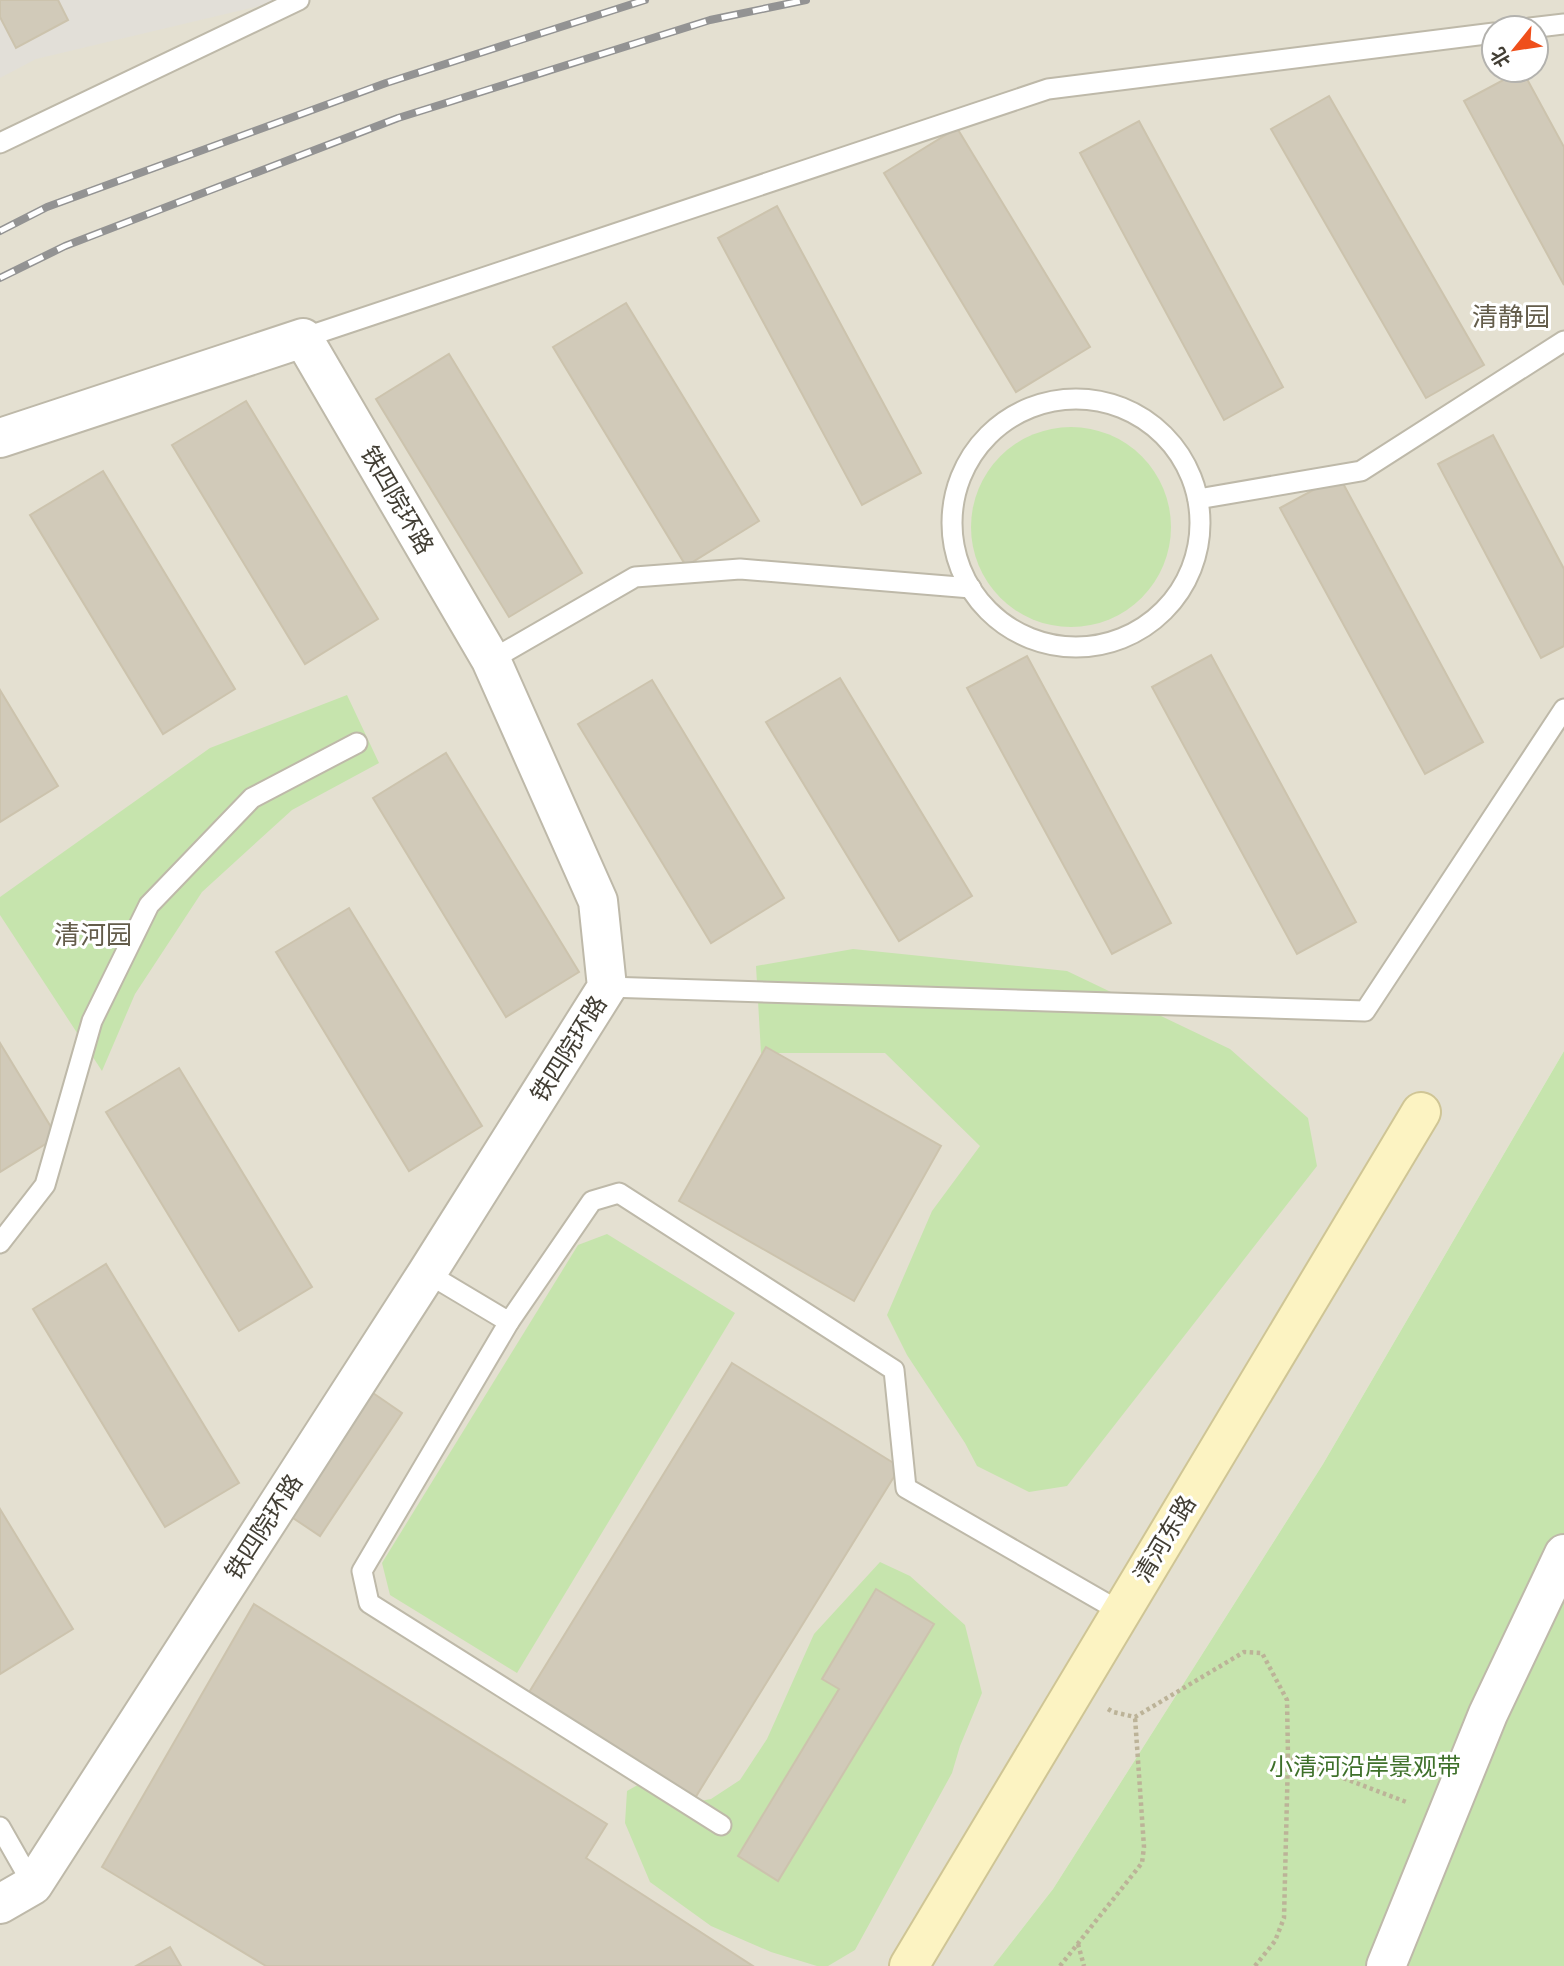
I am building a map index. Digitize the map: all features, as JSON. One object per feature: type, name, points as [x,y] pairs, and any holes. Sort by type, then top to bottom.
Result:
[{"type":"street","points":[[0,438],[303,338]]},
{"type":"street","name":"铁四院环路","points":[[0,1904],[33,1885],[427,1273],[607,987],[598,901],[491,660],[303,338]]},
{"type":"street","name":"清河东路","points":[[909,1966],[1421,1112]]},
{"type":"street","points":[[1386,1966],[1488,1714],[1564,1554]]},
{"type":"lane","points":[[0,144],[299,0]]},
{"type":"lane","points":[[303,338],[1048,89],[1480,35]]},
{"type":"lane","points":[[1198,499],[1361,471],[1564,341]]},
{"type":"lane","points":[[1087,398],[1125,408],[1158,428],[1183,458],[1198,499],[1200,542],[1186,583],[1159,617],[1122,639],[1080,647],[1037,641],[999,620],[971,588],[955,552],[952,513],[961,475],[982,442],[1011,416],[1047,401],[1087,398]]},
{"type":"lane","points":[[491,660],[635,577],[740,569],[971,588]]},
{"type":"lane","points":[[607,987],[1365,1011],[1564,709]]},
{"type":"lane","points":[[0,1243],[44,1185],[92,1021],[149,905],[253,798],[357,743]]},
{"type":"lane","points":[[721,1825],[369,1603],[362,1571],[509,1322],[592,1201],[619,1193],[894,1370],[906,1488],[1121,1612]]},
{"type":"lane","points":[[427,1273],[509,1322]]},
{"type":"lane","points":[[0,1827],[33,1885]]},
{"type":"path","points":[[1074,1690],[1113,1712],[1135,1717],[1244,1652],[1262,1653],[1287,1700],[1284,1918],[1275,1941],[1255,1966]]},
{"type":"path","points":[[1060,1966],[1142,1863],[1144,1847],[1135,1717]]},
{"type":"path","points":[[1287,1757],[1446,1817]]},
{"type":"path","points":[[1078,1944],[1084,1966]]},
{"type":"shaded area","points":[[0,0],[1564,0],[1564,1051],[1323,1464],[1053,1889],[993,1966],[0,1966]]},
{"type":"shaded area","points":[[0,0],[284,0],[36,59],[0,78]]},
{"type":"green space","points":[[1071,427],[1109,434],[1142,456],[1164,489],[1171,527],[1164,565],[1142,598],[1109,620],[1071,627],[1033,620],[1000,598],[978,565],[971,527],[978,489],[1000,456],[1033,434]]},
{"type":"green space","points":[[347,695],[379,763],[292,810],[202,892],[135,994],[102,1071],[0,915],[0,897],[210,748]]},
{"type":"green space","points":[[853,949],[1067,971],[1230,1049],[1308,1118],[1317,1166],[1067,1486],[1029,1492],[977,1466],[965,1443],[907,1355],[887,1315],[932,1211],[980,1146],[885,1053],[761,1053],[756,966]]},
{"type":"green space","name":"小清河沿岸景观带","points":[[1564,1051],[1564,1966],[993,1966],[1053,1889],[1323,1464]]},
{"type":"green space","points":[[607,1234],[735,1313],[517,1673],[390,1595],[382,1563],[578,1245]]},
{"type":"green space","points":[[880,1562],[910,1576],[965,1625],[982,1693],[952,1773],[855,1950],[828,1966],[817,1966],[771,1952],[711,1926],[650,1882],[625,1823],[627,1791],[643,1782],[678,1805],[711,1799],[740,1780],[767,1739],[814,1634]]},
{"type":"building","points":[[0,0],[58,0],[68,20],[16,48],[0,17]]},
{"type":"building","points":[[1496,84],[1530,84],[1564,147],[1564,285],[1464,101]]},
{"type":"building","points":[[1329,96],[1484,365],[1426,398],[1271,129]]},
{"type":"building","points":[[1139,121],[1283,387],[1224,420],[1080,153]]},
{"type":"building","points":[[957,128],[1090,347],[1016,392],[884,173]]},
{"type":"building","points":[[777,206],[921,473],[862,505],[718,238]]},
{"type":"building","points":[[626,303],[759,521],[686,566],[553,347]]},
{"type":"building","points":[[449,354],[582,573],[509,617],[376,399]]},
{"type":"building","points":[[246,401],[378,619],[305,664],[172,445]]},
{"type":"building","points":[[1493,435],[1564,569],[1564,646],[1541,658],[1438,464]]},
{"type":"building","points":[[103,471],[235,689],[163,734],[30,515]]},
{"type":"building","points":[[1339,476],[1483,742],[1425,774],[1280,508]]},
{"type":"building","points":[[1211,655],[1356,922],[1297,954],[1152,687]]},
{"type":"building","points":[[1027,656],[1171,923],[1112,954],[967,688]]},
{"type":"building","points":[[840,678],[972,896],[899,941],[766,722]]},
{"type":"building","points":[[652,680],[784,898],[711,943],[578,724]]},
{"type":"building","points":[[0,690],[58,786],[0,822]]},
{"type":"building","points":[[446,753],[579,972],[506,1017],[373,798]]},
{"type":"building","points":[[349,908],[482,1126],[409,1171],[276,952]]},
{"type":"building","points":[[0,1043],[57,1137],[0,1172]]},
{"type":"building","points":[[766,1047],[941,1146],[854,1301],[679,1201]]},
{"type":"building","points":[[179,1068],[312,1287],[239,1331],[106,1112]]},
{"type":"building","points":[[106,1264],[239,1483],[165,1527],[33,1309]]},
{"type":"building","points":[[732,1363],[900,1467],[695,1798],[528,1694]]},
{"type":"building","points":[[373,1393],[402,1413],[320,1536],[290,1516]]},
{"type":"building","points":[[0,1509],[73,1629],[0,1674]]},
{"type":"building","points":[[876,1589],[934,1624],[778,1881],[738,1856],[839,1689],[822,1679]]},
{"type":"building","points":[[254,1604],[607,1824],[586,1858],[753,1966],[266,1966],[102,1867]]},
{"type":"building","points":[[170,1947],[181,1966],[136,1966]]},
{"type":"railway","points":[[0,231],[47,207],[386,83],[645,0]]},
{"type":"railway","points":[[0,278],[65,246],[398,118],[710,20],[806,0]]},
{"type":"district","name":"清静园","points":[[1511,317]]},
{"type":"district","name":"清河园","points":[[93,935]]}]
